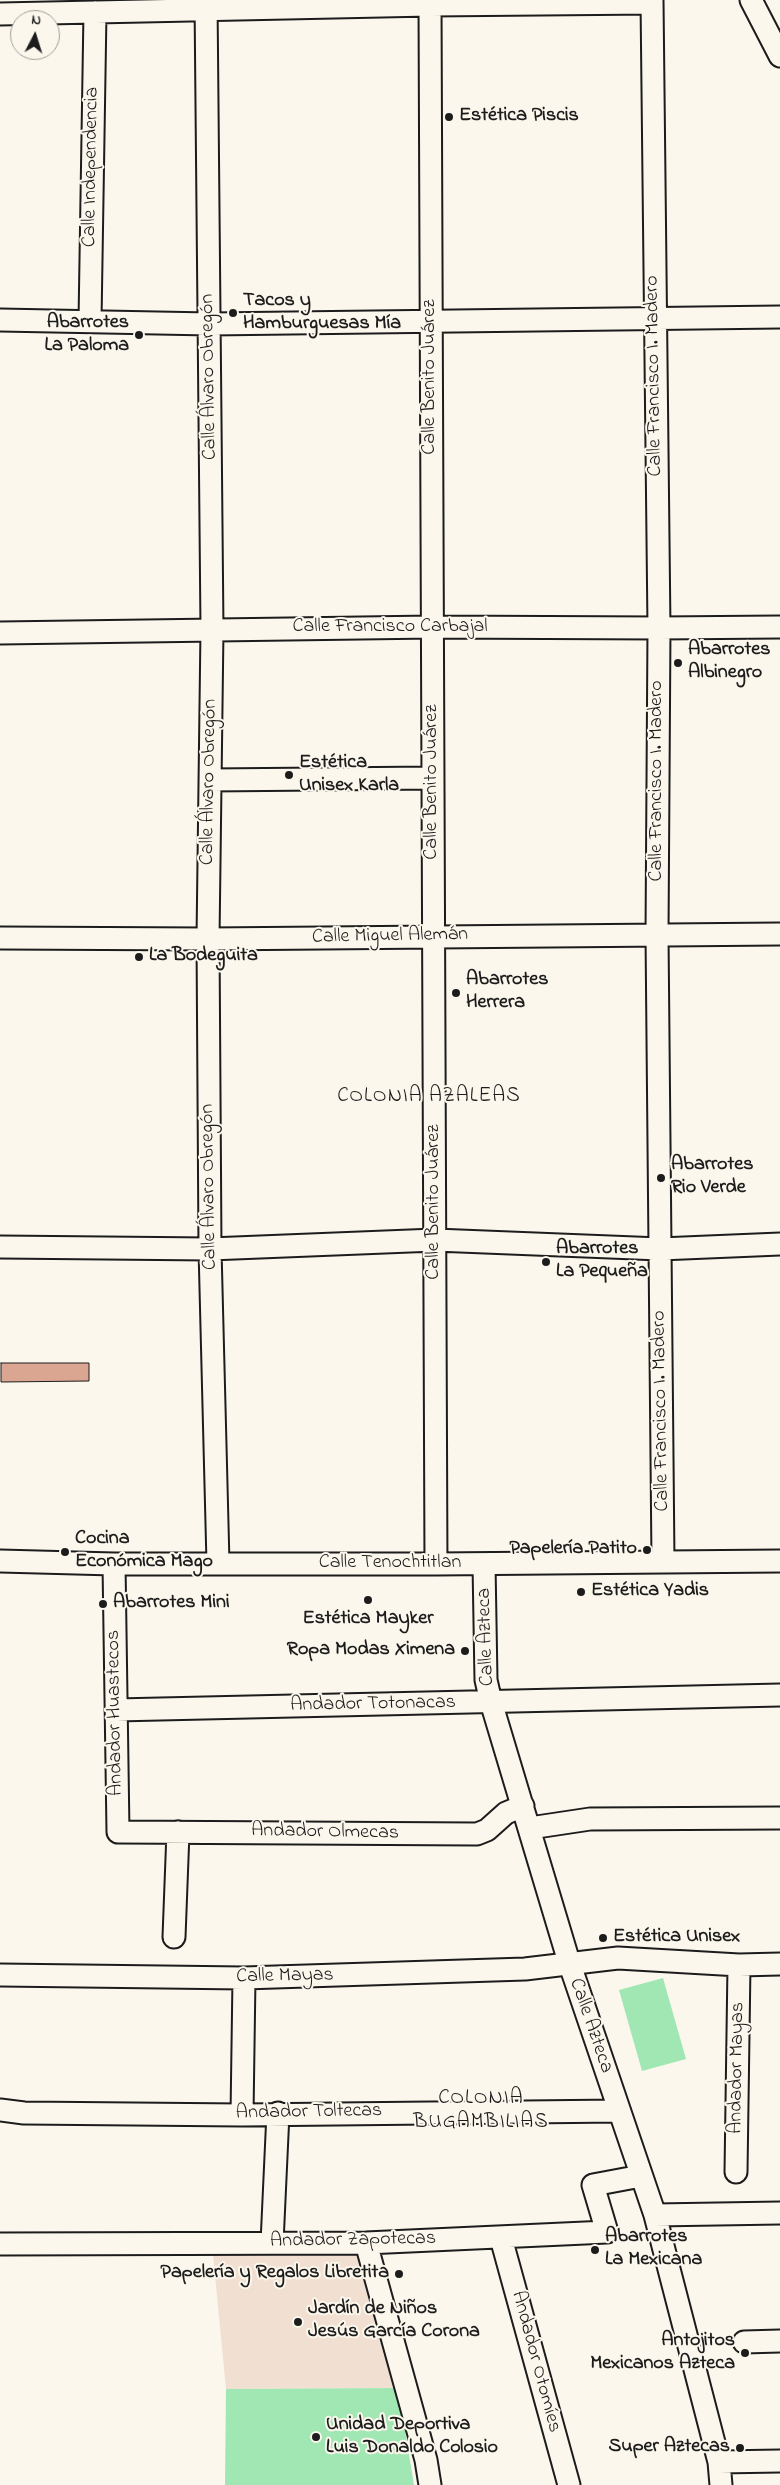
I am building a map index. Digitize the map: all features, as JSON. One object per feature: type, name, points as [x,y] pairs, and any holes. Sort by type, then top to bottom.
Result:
[{"type":"street","points":[[751,0],[770,33],[780,56]]},
{"type":"street","name":"Calle Benito Juárez","points":[[430,2],[436,1564]]},
{"type":"street","points":[[0,14],[95,12],[206,5],[652,2]]},
{"type":"street","name":"Calle Francisco I. Madero","points":[[652,2],[654,319],[659,628],[657,934],[663,1562]]},
{"type":"street","name":"Calle Álvaro Obregón","points":[[206,5],[212,629],[208,939],[210,1249],[218,1564]]},
{"type":"street","name":"Calle Independencia","points":[[90,322],[95,12]]},
{"type":"street","points":[[0,320],[210,324],[780,317]]},
{"type":"street","name":"Calle Francisco Carbajal","points":[[0,633],[433,627],[780,627]]},
{"type":"street","points":[[210,780],[432,778]]},
{"type":"street","name":"Calle Miguel Alemán","points":[[0,938],[208,939],[780,934]]},
{"type":"street","points":[[0,1247],[210,1249],[435,1240],[660,1249],[780,1244]]},
{"type":"street","name":"Calle Tenochtitlan","points":[[0,1561],[114,1564],[780,1562]]},
{"type":"street","name":"Andador Huastecos","points":[[114,1564],[118,1832]]},
{"type":"street","name":"Calle Azteca","points":[[484,1564],[486,1680],[491,1702],[569,1962],[655,2215],[719,2462],[721,2485]]},
{"type":"street","name":"Andador Totonacas","points":[[116,1710],[780,1695]]},
{"type":"street","name":"Andador Olmecas","points":[[118,1832],[477,1834],[487,1830],[506,1813],[523,1806]]},
{"type":"street","points":[[530,1828],[590,1819],[780,1818]]},
{"type":"street","points":[[174,1938],[178,1832]]},
{"type":"street","points":[[569,1962],[618,1958],[739,1964],[780,1964]]},
{"type":"street","name":"Calle Mayas","points":[[0,1975],[244,1978],[525,1969],[569,1962]]},
{"type":"street","name":"Andador Mayas","points":[[736,2172],[739,1964]]},
{"type":"street","points":[[242,2114],[244,1978]]},
{"type":"street","name":"Andador Toltecas","points":[[0,2110],[24,2113],[242,2114],[619,2111]]},
{"type":"street","points":[[272,2243],[278,2113]]},
{"type":"street","name":"Andador Zapotecas","points":[[0,2244],[366,2243],[607,2232],[593,2185],[641,2176]]},
{"type":"street","points":[[655,2215],[780,2213]]},
{"type":"street","name":"Andador Otomíes","points":[[501,2238],[569,2485]]},
{"type":"street","points":[[366,2243],[426,2460],[430,2485]]},
{"type":"street","points":[[744,2342],[780,2341]]},
{"type":"street","points":[[719,2462],[780,2461]]},
{"type":"path","points":[[690,2345],[744,2342]]},
{"type":"shaded area","name":"Jardín de Niños Jesús García Corona","points":[[213,2255],[357,2255],[398,2388],[226,2389]]},
{"type":"green space","points":[[663,1978],[686,2059],[642,2071],[619,1990]]},
{"type":"green space","name":"Unidad Deportiva Luis Donaldo Colosio","points":[[398,2388],[414,2485],[225,2485],[226,2389]]},
{"type":"building","points":[[1,1363],[89,1363],[89,1381],[1,1382]]},
{"type":"place","name":"Estética Piscis","points":[[449,117]]},
{"type":"place","name":"Tacos y Hamburguesas Mía","points":[[233,313]]},
{"type":"place","name":"Abarrotes La Paloma","points":[[139,335]]},
{"type":"place","name":"Abarrotes Albinegro","points":[[678,663]]},
{"type":"place","name":"Estética Unisex Karla","points":[[289,775]]},
{"type":"place","name":"La Bodeguita","points":[[139,957]]},
{"type":"place","name":"Abarrotes Herrera","points":[[456,993]]},
{"type":"place","name":"Abarrotes Rio Verde","points":[[661,1178]]},
{"type":"place","name":"Abarrotes La Pequeña","points":[[546,1262]]},
{"type":"place","name":"Papelería Patito","points":[[647,1550]]},
{"type":"place","name":"Cocina Económica Mago","points":[[65,1552]]},
{"type":"place","name":"Estética Yadis","points":[[581,1592]]},
{"type":"place","name":"Estética Mayker","points":[[368,1600]]},
{"type":"place","name":"Abarrotes Mini","points":[[103,1604]]},
{"type":"place","name":"Ropa Modas Ximena","points":[[465,1651]]},
{"type":"place","name":"Estética Unisex","points":[[603,1938]]},
{"type":"place","name":"Abarrotes La Mexicana","points":[[595,2250]]},
{"type":"place","name":"Papelería y Regalos Libretita","points":[[399,2274]]},
{"type":"place","name":"Jardín de Niños Jesús García Corona","points":[[298,2322]]},
{"type":"place","name":"Antojitos Mexicanos Azteca","points":[[745,2353]]},
{"type":"place","name":"Unidad Deportiva Luis Donaldo Colosio","points":[[316,2437]]},
{"type":"place","name":"Super Aztecas","points":[[740,2448]]},
{"type":"district","name":"COLONIA AZALEAS","points":[[429,1098]]},
{"type":"district","name":"COLONIA BUGAMBILIAS","points":[[481,2112]]}]
